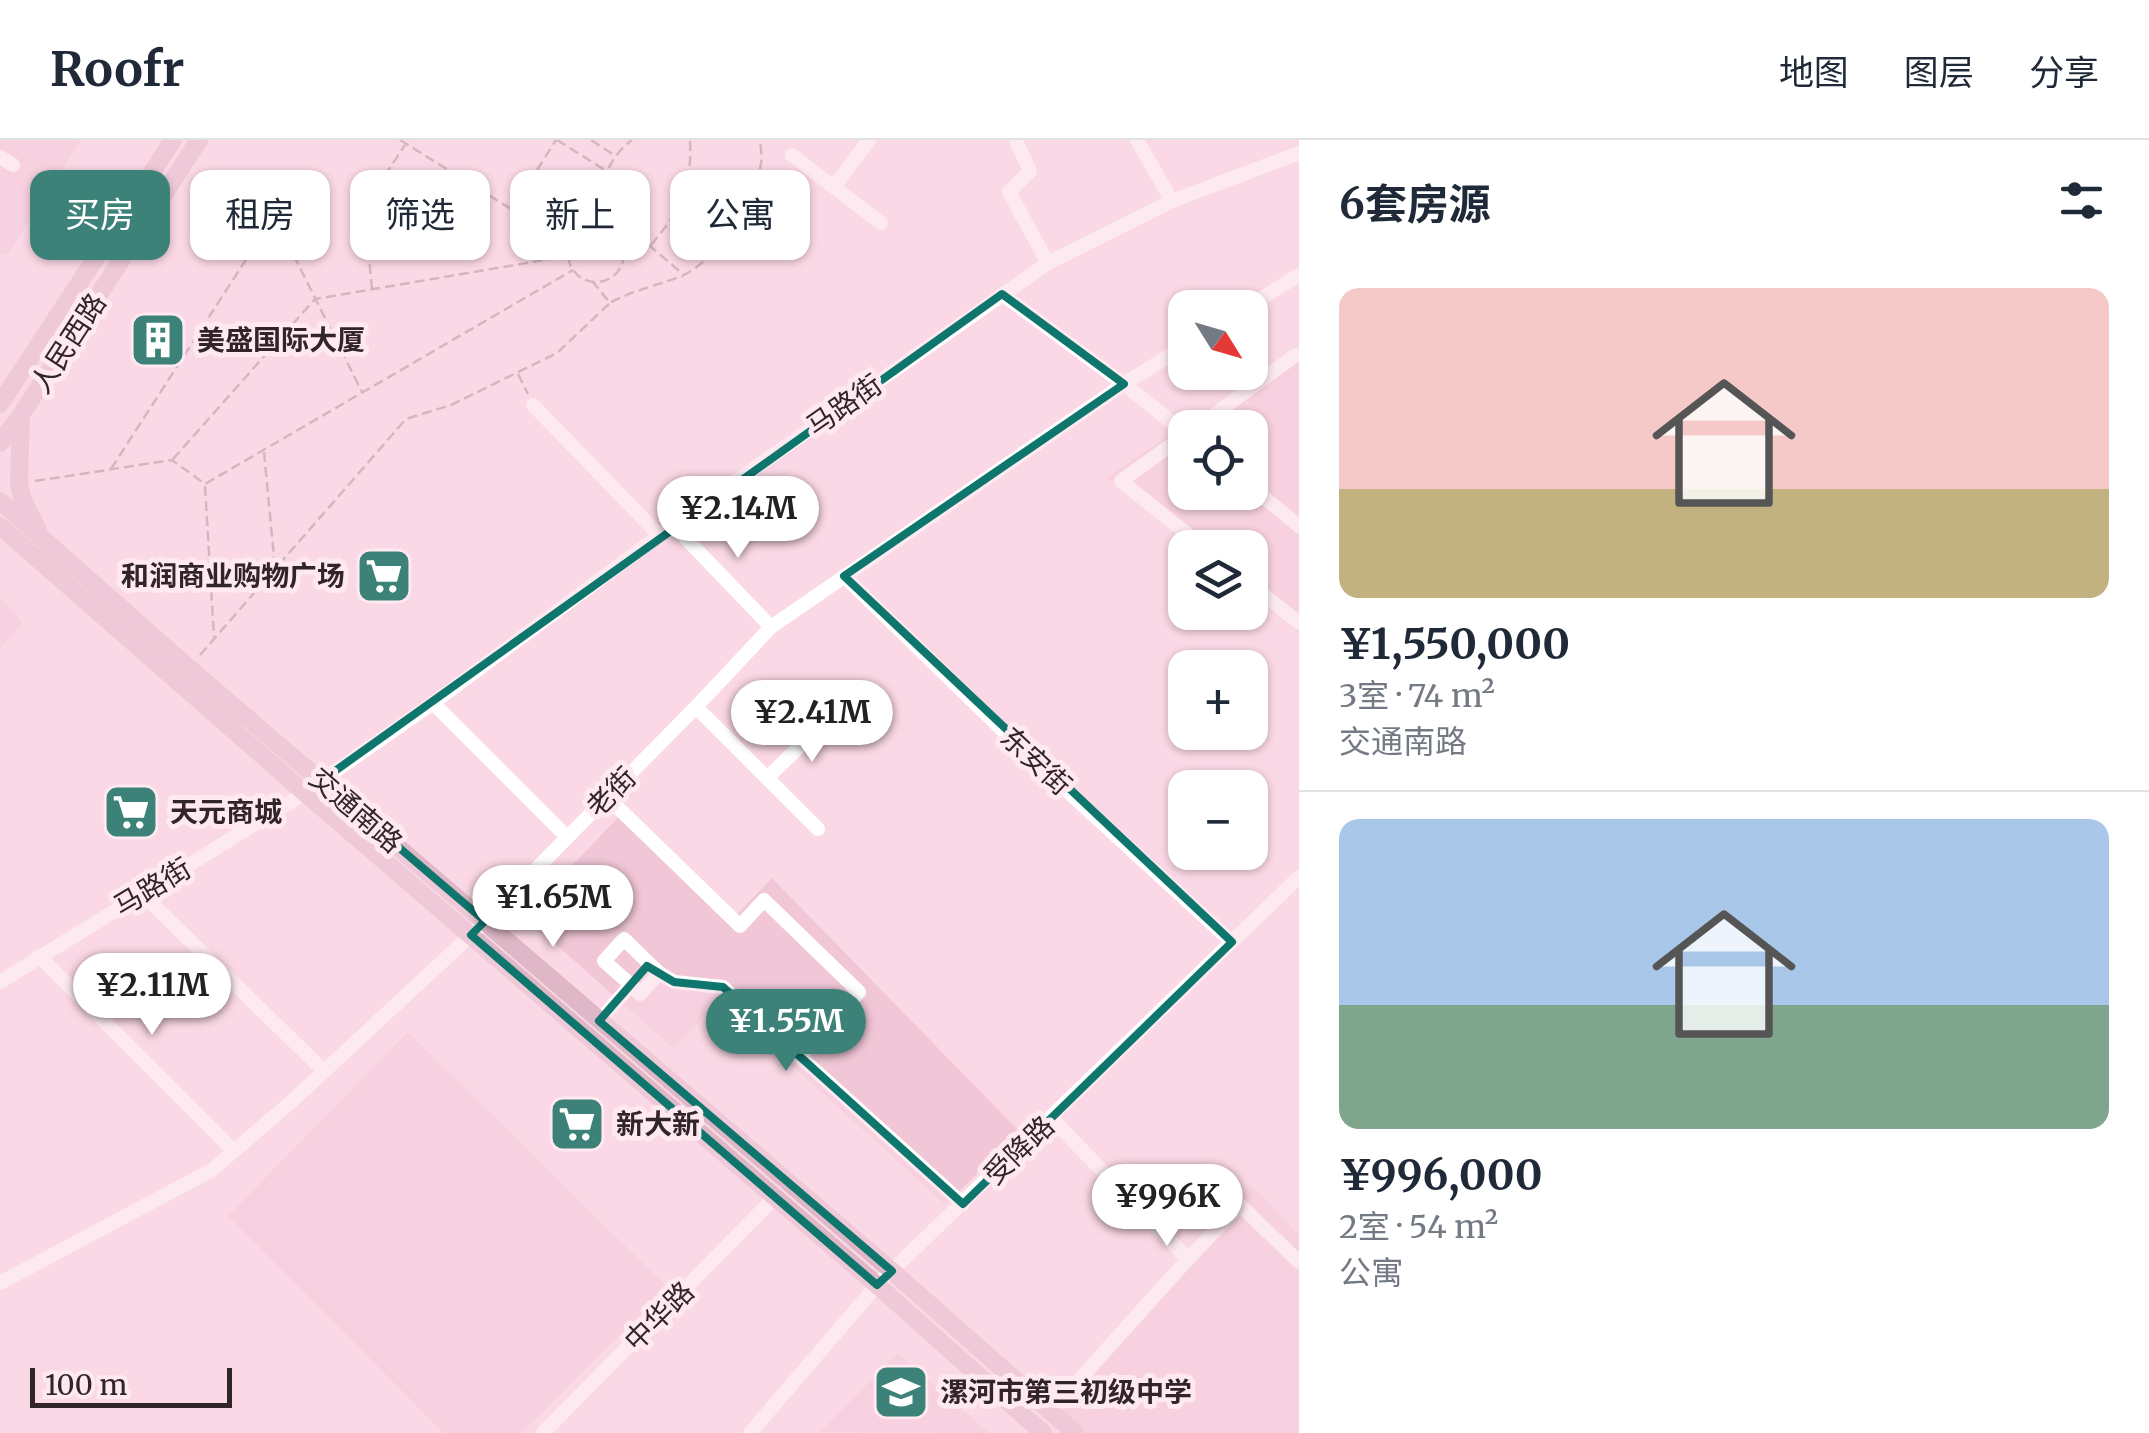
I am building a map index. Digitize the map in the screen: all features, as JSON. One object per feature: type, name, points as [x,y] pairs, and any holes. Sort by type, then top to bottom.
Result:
[{"type":"main road","name":"人民西路","points":[[1,402],[173,140]]},
{"type":"main road","name":"人民西路","points":[[0,443],[199,140]]},
{"type":"main road","points":[[0,550],[37,547],[19,483],[21,415]]},
{"type":"main road","name":"交通南路","points":[[0,501],[37,547],[305,793],[1043,1433]]},
{"type":"main road","name":"交通南路","points":[[0,526],[37,547],[189,668],[892,1271],[1075,1433]]},
{"type":"street","points":[[834,187],[869,140]]},
{"type":"street","points":[[1016,140],[1030,171],[1009,192],[1048,263]]},
{"type":"street","points":[[1137,140],[1172,201]]},
{"type":"street","name":"马路街","points":[[321,780],[433,703],[673,525],[1048,263],[1172,201],[1295,152]]},
{"type":"street","points":[[792,155],[881,223]]},
{"type":"street","points":[[1268,294],[1299,275]]},
{"type":"street","points":[[1002,294],[1168,420]]},
{"type":"street","points":[[1220,410],[1296,354]]},
{"type":"street","name":"老街","points":[[0,1283],[212,1170],[471,935],[771,628],[1168,357]]},
{"type":"street","points":[[532,404],[659,536]]},
{"type":"street","points":[[1168,446],[1121,481],[1182,530]]},
{"type":"street","points":[[1268,501],[1299,526]]},
{"type":"street","points":[[673,525],[771,628]]},
{"type":"street","name":"东安街","points":[[844,576],[1029,756],[1232,942]]},
{"type":"street","points":[[1268,598],[1299,623]]},
{"type":"street","points":[[433,703],[567,837]]},
{"type":"street","points":[[696,707],[818,829]]},
{"type":"street","points":[[767,778],[827,720]]},
{"type":"street","name":"马路街","points":[[0,982],[305,793]]},
{"type":"street","points":[[607,797],[740,926],[764,900],[860,992],[800,1056]]},
{"type":"street","name":"受降路","points":[[750,1433],[876,1285],[1299,877]]},
{"type":"street","points":[[141,893],[324,1071]]},
{"type":"street","points":[[659,974],[640,994],[604,961],[624,939],[659,974],[674,982],[723,987],[963,1204]]},
{"type":"street","points":[[39,956],[234,1151]]},
{"type":"street","points":[[599,1021],[631,985]]},
{"type":"street","points":[[1051,1118],[1188,1259]]},
{"type":"street","name":"中华路","points":[[543,1433],[774,1198]]},
{"type":"street","points":[[1051,1411],[1240,1206],[1299,1262]]},
{"type":"path","points":[[400,140],[510,208]]},
{"type":"path","points":[[537,170],[557,140],[606,170],[619,150],[632,140]]},
{"type":"path","points":[[591,140],[616,155]]},
{"type":"path","points":[[684,275],[650,246],[672,221],[688,187],[690,140]]},
{"type":"path","points":[[189,668],[406,419],[452,405],[557,353],[610,303],[702,265],[725,240],[744,210],[762,162],[760,140]]},
{"type":"path","points":[[372,290],[364,207],[406,144]]},
{"type":"path","points":[[111,469],[274,216],[362,393]]},
{"type":"path","points":[[19,483],[172,460],[315,299],[545,260]]},
{"type":"path","points":[[569,260],[573,270],[593,282],[610,279],[622,260]]},
{"type":"path","points":[[205,484],[573,270]]},
{"type":"path","points":[[593,282],[610,303]]},
{"type":"path","points":[[517,373],[532,404]]},
{"type":"path","points":[[264,450],[275,568]]},
{"type":"path","points":[[172,460],[205,484]]},
{"type":"path","points":[[205,484],[214,639]]},
{"type":"highlighted area","points":[[1002,294],[1124,384],[844,576],[1232,942],[963,1204],[723,987],[674,982],[647,966],[599,1021],[892,1271],[877,1285],[471,935],[485,921],[321,781]]},
{"type":"shaded area","points":[[0,140],[80,140],[61,170],[30,170],[30,219],[8,254],[0,254]]},
{"type":"shaded area","points":[[1299,347],[1299,633],[1268,608],[1268,530],[1172,530],[1106,478],[1168,436],[1168,510],[1268,510],[1268,410],[1206,410],[1236,390],[1268,390],[1268,368]]},
{"type":"shaded area","points":[[0,598],[23,623],[0,648]]},
{"type":"shaded area","points":[[627,808],[737,914],[772,878],[1019,1131],[946,1205],[720,1001],[673,1048],[524,916]]},
{"type":"shaded area","points":[[408,1032],[668,1288],[520,1433],[444,1433],[228,1216]]},
{"type":"shaded area","points":[[1251,1185],[1299,1235],[1299,1433],[1085,1433],[1048,1402]]},
{"type":"shaded area","name":"漯河市第三初级中学","points":[[898,1353],[989,1433],[820,1432]]},
{"type":"place","name":"美盛国际大厦","points":[[158,340]]},
{"type":"place","name":"和润商业购物广场","points":[[384,576]]},
{"type":"place","name":"天元商城","points":[[131,812]]},
{"type":"place","name":"新大新","points":[[577,1124]]},
{"type":"place","name":"漯河市第三初级中学","points":[[901,1392]]}]
